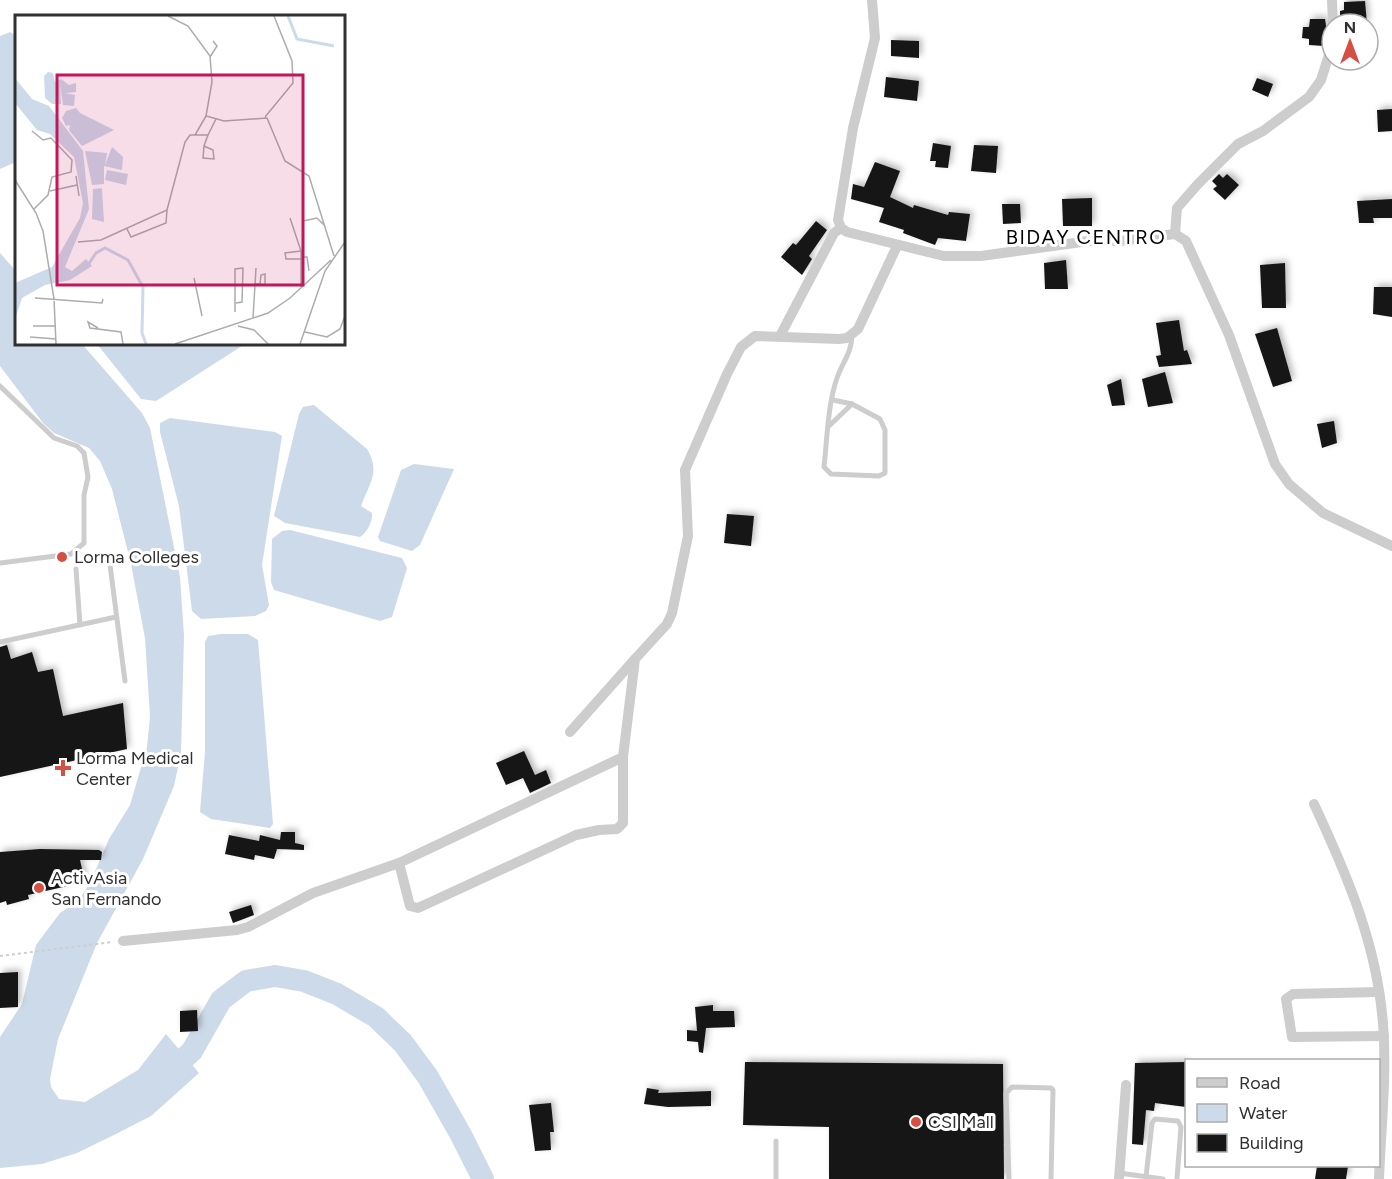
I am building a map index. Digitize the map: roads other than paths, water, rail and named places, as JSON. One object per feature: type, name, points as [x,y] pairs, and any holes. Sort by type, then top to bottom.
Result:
[{"type":"street","points":[[872,0],[875,38],[853,128],[838,220],[841,228],[847,232],[897,246],[944,256],[981,256],[1087,241],[1120,242],[1175,234],[1186,241],[1224,324],[1275,464],[1289,484],[1323,513],[1392,546]]},
{"type":"street","points":[[1175,234],[1177,208],[1198,184],[1238,144],[1263,131],[1309,97],[1324,72]]},
{"type":"street","points":[[780,336],[834,233],[841,228]]},
{"type":"street","points":[[570,732],[670,621],[688,536],[685,470],[741,347],[755,336],[839,339],[852,334],[858,329],[897,246]]},
{"type":"street","points":[[399,863],[410,906],[418,908],[576,835],[617,829],[623,823],[623,757],[635,659]]},
{"type":"street","points":[[123,941],[237,930],[256,923],[313,893],[399,863],[623,757]]},
{"type":"street","points":[[1314,804],[1350,883],[1368,941],[1387,1021],[1384,1036],[1387,1104],[1379,1179]]},
{"type":"street","points":[[1379,992],[1293,994],[1286,999],[1292,1037],[1384,1036]]},
{"type":"street","points":[[1119,1176],[1126,1085]]},
{"type":"lane","points":[[833,400],[852,404],[880,419],[884,424],[885,473],[879,476],[831,474],[825,471],[833,400],[836,380],[851,351],[852,334]]},
{"type":"lane","points":[[0,386],[54,438],[77,446],[84,453],[88,477],[84,495],[84,543],[71,554],[0,563]]},
{"type":"lane","points":[[830,426],[852,404]]},
{"type":"lane","points":[[110,566],[125,681]]},
{"type":"lane","points":[[76,569],[80,625]]},
{"type":"lane","points":[[0,642],[116,617]]},
{"type":"lane","points":[[1009,1179],[1006,1093],[1012,1087],[1051,1088],[1053,1090],[1051,1179]]},
{"type":"lane","points":[[1146,1177],[1152,1123],[1155,1119],[1162,1118],[1178,1121],[1181,1127],[1177,1179]]},
{"type":"lane","points":[[776,1141],[776,1179]]},
{"type":"lane","points":[[1119,1176],[1163,1179]]},
{"type":"water","points":[[10,32],[15,35],[15,162],[0,169],[0,36]]},
{"type":"water","points":[[0,253],[15,270],[15,345],[83,345],[142,413],[150,428],[180,577],[184,636],[181,753],[174,786],[143,859],[97,943],[58,1039],[50,1079],[51,1087],[59,1099],[85,1102],[138,1070],[166,1034],[199,1073],[151,1116],[77,1153],[42,1164],[0,1168],[0,1037],[22,1004],[36,945],[60,913],[78,901],[90,883],[109,839],[130,805],[147,747],[150,717],[145,638],[131,564],[112,489],[100,461],[89,448],[54,433],[43,423],[0,366]]},
{"type":"water","points":[[98,345],[243,345],[156,401],[141,399]]},
{"type":"water","points":[[314,405],[367,449],[371,457],[372,478],[361,506],[372,513],[372,516],[367,530],[360,537],[285,523],[274,516],[299,414],[303,407]]},
{"type":"water","points":[[170,418],[275,432],[282,436],[262,565],[269,605],[266,611],[255,616],[201,619],[192,611],[179,506],[160,432],[160,423]]},
{"type":"water","points":[[414,464],[454,469],[420,545],[412,551],[380,541],[378,537],[401,470]]},
{"type":"water","points":[[290,530],[402,558],[407,568],[392,617],[380,621],[274,590],[271,582],[272,539],[282,531]]},
{"type":"water","points":[[248,634],[258,640],[273,824],[270,828],[211,819],[200,812],[205,752],[205,642],[208,636]]},
{"type":"waterway","points":[[164,1077],[192,1051],[221,1000],[246,981],[275,976],[304,981],[337,994],[376,1017],[403,1043],[428,1077],[483,1179]]},
{"type":"place","name":"Lorma Colleges","points":[[62,557]]},
{"type":"place","name":"Lorma Medical Center","points":[[63,768]]},
{"type":"place","name":"ActivAsia San Fernando","points":[[39,888]]},
{"type":"place","name":"CSI Mall","points":[[916,1122]]},
{"type":"district","name":"BIDAY CENTRO","points":[[1086,237]]}]
